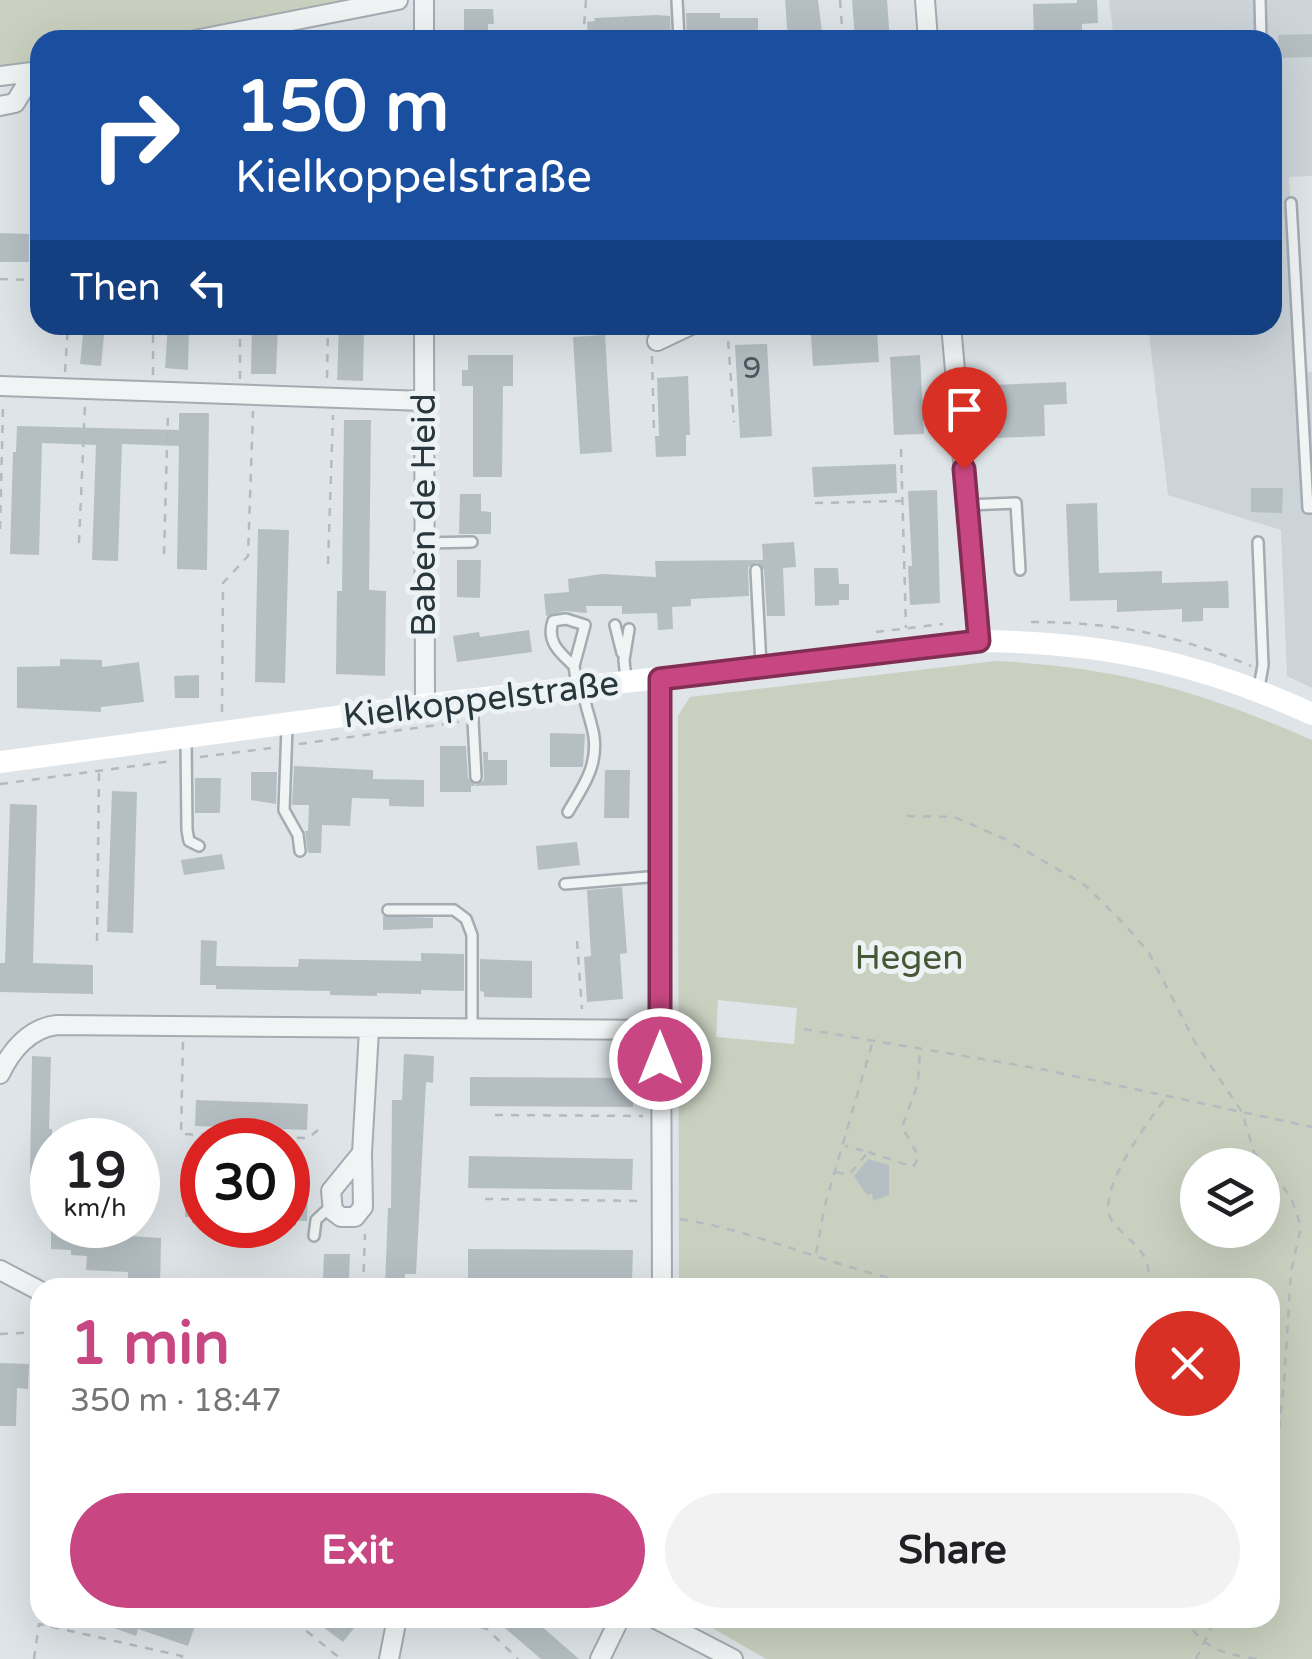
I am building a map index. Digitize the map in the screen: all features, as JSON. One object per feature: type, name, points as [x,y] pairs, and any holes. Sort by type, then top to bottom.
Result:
[{"type":"street","points":[[246,30],[398,0]]},
{"type":"street","points":[[424,0],[424,30]]},
{"type":"street","points":[[925,0],[927,30]]},
{"type":"street","points":[[0,76],[30,72]]},
{"type":"street","points":[[0,106],[16,103],[30,82]]},
{"type":"street","name":"Baben de Heid","points":[[424,335],[424,705]]},
{"type":"street","points":[[658,340],[669,335]]},
{"type":"street","points":[[951,335],[979,641]]},
{"type":"street","points":[[2,386],[424,401]]},
{"type":"street","name":"Kielkoppelstraße","points":[[0,762],[472,700],[625,672],[660,679],[979,641],[1052,642],[1152,657],[1258,691],[1312,714]]},
{"type":"street","points":[[660,679],[662,1278]]},
{"type":"street","points":[[0,1074],[18,1046],[48,1026],[660,1030]]},
{"type":"street","points":[[362,1153],[330,1195],[330,1206],[341,1217],[361,1213],[369,1030]]},
{"type":"street","points":[[0,1270],[30,1286]]},
{"type":"street","points":[[389,1659],[395,1628]]},
{"type":"street","points":[[600,1659],[615,1628]]},
{"type":"street","points":[[673,1628],[733,1659]]},
{"type":"lane","points":[[677,0],[678,30]]},
{"type":"lane","points":[[1260,0],[1261,30]]},
{"type":"lane","points":[[1290,202],[1308,508],[1312,508]]},
{"type":"lane","points":[[967,505],[1016,503],[1020,570]]},
{"type":"lane","points":[[424,543],[472,542]]},
{"type":"lane","points":[[1258,542],[1263,665],[1258,691]]},
{"type":"lane","points":[[756,570],[761,667]]},
{"type":"lane","points":[[568,812],[594,758],[593,732],[578,680],[585,625],[566,619],[552,622],[550,632],[556,649],[578,680]]},
{"type":"lane","points":[[615,625],[625,672]]},
{"type":"lane","points":[[625,672],[629,629]]},
{"type":"lane","points":[[472,700],[476,778]]},
{"type":"lane","points":[[287,724],[284,810],[298,834],[300,850]]},
{"type":"lane","points":[[186,738],[187,830],[189,841],[199,846]]},
{"type":"lane","points":[[565,884],[662,876]]},
{"type":"lane","points":[[388,910],[454,910],[471,927],[472,1030]]},
{"type":"lane","points":[[314,1236],[318,1216],[330,1206]]},
{"type":"path","points":[[584,30],[586,0]]},
{"type":"path","points":[[840,0],[842,30]]},
{"type":"path","points":[[842,22],[854,21]]},
{"type":"path","points":[[0,279],[28,280]]},
{"type":"path","points":[[65,388],[68,335]]},
{"type":"path","points":[[154,335],[161,392],[164,554]]},
{"type":"path","points":[[222,714],[222,582],[248,556],[247,396],[241,335]]},
{"type":"path","points":[[328,335],[328,564]]},
{"type":"path","points":[[728,335],[734,422]]},
{"type":"path","points":[[654,432],[652,357],[658,340]]},
{"type":"path","points":[[0,529],[2,386]]},
{"type":"path","points":[[79,543],[86,389]]},
{"type":"path","points":[[901,448],[906,650]]},
{"type":"path","points":[[815,502],[902,500]]},
{"type":"path","points":[[96,942],[99,771]]},
{"type":"path","points":[[906,816],[954,817],[1007,840],[1085,886],[1150,952],[1196,1044],[1242,1112],[1254,1152],[1291,1198],[1301,1227],[1291,1272],[1280,1420]]},
{"type":"path","points":[[577,941],[584,1030]]},
{"type":"path","points":[[183,1027],[180,1134],[308,1138],[323,1126]]},
{"type":"path","points":[[804,1029],[1042,1069],[1311,1126]]},
{"type":"path","points":[[816,1254],[872,1041]]},
{"type":"path","points":[[844,1146],[912,1168],[919,1157],[902,1128],[918,1083],[920,1050]]},
{"type":"path","points":[[1150,1278],[1142,1250],[1110,1219],[1106,1206],[1108,1193],[1137,1139],[1168,1094]]},
{"type":"path","points":[[495,1116],[661,1116]]},
{"type":"path","points":[[835,1172],[849,1175],[868,1152]]},
{"type":"path","points":[[485,1199],[663,1209],[889,1278]]},
{"type":"path","points":[[361,1213],[363,1278]]},
{"type":"path","points":[[0,1334],[30,1332]]},
{"type":"path","points":[[34,1659],[39,1628]]},
{"type":"path","points":[[58,1628],[182,1656],[181,1659]]},
{"type":"path","points":[[303,1628],[341,1659]]},
{"type":"path","points":[[484,1628],[518,1659]]},
{"type":"path","points":[[1191,1628],[1214,1650],[1258,1659]]},
{"type":"path","points":[[1196,1659],[1211,1628]]},
{"type":"shaded area","points":[[1109,0],[1312,0],[1312,176],[1289,177],[1300,371],[1312,372],[1312,688],[1287,676],[1281,530],[1168,495],[1149,335],[1282,335],[1282,30],[1113,30]]},
{"type":"green space","points":[[0,0],[343,0],[204,30],[30,30],[30,66],[0,72]]},
{"type":"green space","name":"Hegen","points":[[996,661],[1040,664],[1158,684],[1233,708],[1312,740],[1312,1659],[766,1659],[712,1628],[1280,1628],[1280,1278],[679,1278],[678,716],[690,697]],"holes":[[[718,1000],[797,1008],[794,1044],[716,1037]]]},
{"type":"building","points":[[785,0],[818,0],[822,30],[787,30]]},
{"type":"building","points":[[852,0],[887,0],[889,30],[854,30]]},
{"type":"building","points":[[1097,0],[1098,23],[1082,24],[1082,30],[1034,30],[1033,4]]},
{"type":"building","points":[[464,9],[493,9],[494,24],[488,24],[488,30],[464,30]]},
{"type":"building","points":[[686,13],[758,18],[758,30],[687,30]]},
{"type":"building","points":[[670,16],[671,30],[587,30],[587,22],[595,21],[594,18]]},
{"type":"building","points":[[1312,34],[1312,57],[1282,58],[1282,35]]},
{"type":"building","points":[[0,233],[29,234],[29,262],[0,262]]},
{"type":"building","points":[[83,335],[104,335],[101,366],[80,364]]},
{"type":"building","points":[[167,335],[189,335],[188,370],[165,368]]},
{"type":"building","points":[[252,335],[278,335],[276,374],[251,374]]},
{"type":"building","points":[[339,335],[364,335],[363,381],[337,380]]},
{"type":"building","points":[[605,335],[612,452],[580,454],[573,337]]},
{"type":"building","points":[[811,335],[877,335],[879,362],[813,366]]},
{"type":"building","points":[[767,344],[772,436],[740,438],[735,345]]},
{"type":"building","points":[[468,355],[513,355],[513,386],[503,386],[502,477],[473,477],[473,386],[462,386],[462,370],[468,370]]},
{"type":"building","points":[[920,355],[924,434],[894,435],[890,357]]},
{"type":"building","points":[[688,376],[690,435],[686,435],[686,456],[656,457],[657,378]]},
{"type":"building","points":[[1066,382],[1067,404],[1044,405],[1045,436],[996,438],[994,385]]},
{"type":"building","points":[[179,413],[209,413],[207,570],[177,569],[179,446],[122,444],[118,561],[92,560],[96,445],[42,443],[39,555],[10,554],[17,426],[179,430]]},
{"type":"building","points":[[344,420],[371,420],[369,590],[386,591],[385,676],[336,674],[337,591],[342,591]]},
{"type":"building","points":[[896,464],[897,493],[814,497],[812,467]]},
{"type":"building","points":[[1251,488],[1283,488],[1282,513],[1251,512]]},
{"type":"building","points":[[937,490],[940,603],[910,605],[908,491]]},
{"type":"building","points":[[460,494],[481,494],[481,511],[491,512],[491,534],[459,534]]},
{"type":"building","points":[[1097,503],[1099,573],[1162,571],[1162,583],[1228,581],[1229,608],[1203,608],[1203,621],[1182,622],[1182,609],[1117,612],[1117,600],[1070,601],[1066,504]]},
{"type":"building","points":[[258,529],[289,530],[285,683],[255,682]]},
{"type":"building","points":[[794,542],[796,567],[783,568],[785,616],[767,616],[764,570],[757,562],[748,567],[749,596],[691,599],[691,606],[672,607],[673,629],[658,630],[657,613],[622,614],[622,606],[586,606],[587,613],[565,611],[546,616],[544,594],[569,592],[568,579],[602,574],[656,577],[655,561],[763,560],[762,544]]},
{"type":"building","points":[[457,560],[481,560],[480,598],[457,597]]},
{"type":"building","points":[[814,568],[838,568],[839,584],[849,584],[849,600],[839,600],[839,605],[815,606]]},
{"type":"building","points":[[529,630],[532,652],[457,662],[453,636],[479,632],[480,637]]},
{"type":"building","points":[[60,659],[102,660],[102,667],[139,662],[144,702],[101,707],[101,712],[17,708],[17,667],[60,666]]},
{"type":"building","points":[[199,675],[199,698],[175,698],[174,676]]},
{"type":"building","points":[[550,733],[585,734],[583,767],[550,767]]},
{"type":"building","points":[[440,746],[466,746],[468,778],[475,785],[484,780],[483,752],[488,752],[488,760],[507,760],[507,785],[471,786],[471,792],[440,792]]},
{"type":"building","points":[[294,766],[373,770],[373,779],[424,780],[424,807],[389,806],[389,799],[352,798],[350,826],[322,825],[321,853],[308,853],[305,831],[309,805],[292,805]]},
{"type":"building","points":[[605,770],[630,770],[629,818],[604,818]]},
{"type":"building","points":[[251,772],[277,772],[276,804],[251,800]]},
{"type":"building","points":[[195,778],[221,778],[220,813],[195,813]]},
{"type":"building","points":[[112,791],[137,792],[133,933],[107,932]]},
{"type":"building","points":[[10,804],[37,805],[33,963],[93,965],[93,994],[0,992],[0,963],[5,963]]},
{"type":"building","points":[[577,842],[580,865],[538,870],[536,846]]},
{"type":"building","points":[[222,854],[225,869],[184,875],[181,860]]},
{"type":"building","points":[[622,887],[627,953],[620,954],[623,999],[587,1002],[584,957],[591,956],[587,890]]},
{"type":"building","points":[[383,916],[433,918],[433,928],[383,930]]},
{"type":"building","points":[[201,940],[217,941],[216,966],[298,967],[299,959],[421,961],[421,953],[464,954],[464,991],[421,990],[421,994],[377,996],[216,989],[216,985],[200,985]]},
{"type":"building","points":[[480,959],[532,961],[532,998],[484,997],[480,991]]},
{"type":"building","points":[[404,1054],[434,1056],[433,1083],[426,1082],[416,1274],[385,1278],[391,1208],[392,1100],[402,1100]]},
{"type":"building","points":[[32,1056],[51,1057],[49,1118],[31,1118]]},
{"type":"building","points":[[470,1077],[633,1078],[633,1107],[470,1106]]},
{"type":"building","points":[[196,1100],[308,1104],[307,1118],[195,1118]]},
{"type":"building","points":[[469,1156],[633,1159],[632,1190],[468,1188]]},
{"type":"building","points":[[868,1159],[889,1165],[889,1195],[873,1201],[872,1193],[867,1195],[854,1176]]},
{"type":"building","points":[[161,1238],[160,1278],[128,1278],[128,1272],[86,1270],[87,1256],[71,1255],[71,1250],[51,1248],[160,1248]]},
{"type":"building","points":[[468,1249],[633,1250],[632,1278],[468,1278]]},
{"type":"building","points":[[324,1254],[350,1254],[349,1278],[323,1278]]},
{"type":"building","points":[[0,1363],[29,1364],[28,1389],[17,1388],[16,1426],[0,1426]]},
{"type":"building","points":[[114,1628],[194,1628],[188,1646],[138,1629],[136,1636]]},
{"type":"building","points":[[324,1628],[354,1628],[343,1642]]},
{"type":"building","points":[[505,1628],[543,1628],[579,1659],[541,1659]]},
{"type":"route","points":[[660,1059],[660,679],[979,641],[964,469]]}]
